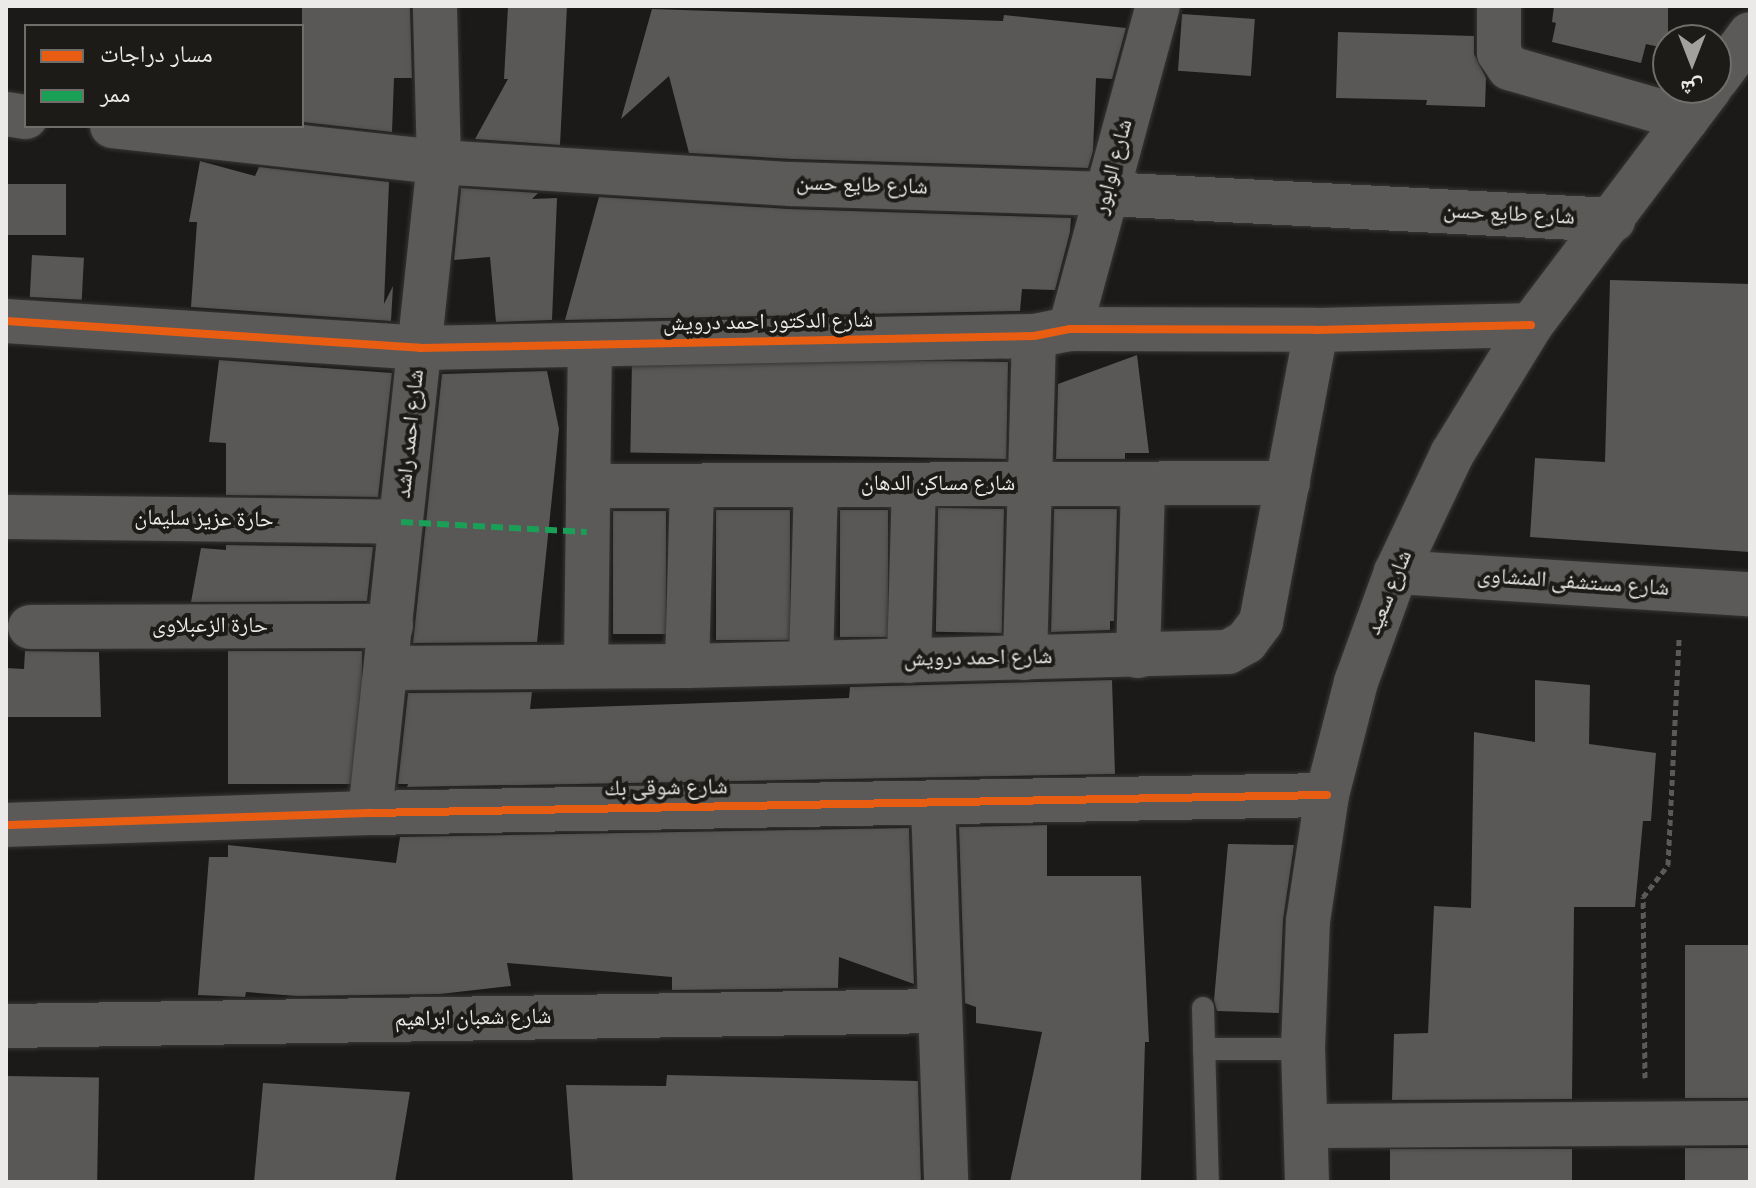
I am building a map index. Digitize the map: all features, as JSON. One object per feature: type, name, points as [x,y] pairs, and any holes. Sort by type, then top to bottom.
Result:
[{"type":"street","name":"شارع احمد راشد","points":[[370,813],[439,162],[435,6]]},
{"type":"street","name":"شارع الوابور","points":[[1025,658],[1030,485],[1052,332],[1107,194],[1158,6]]},
{"type":"street","points":[[1499,6],[1499,53],[1509,68],[1652,95]]},
{"type":"street","points":[[1732,58],[1750,34]]},
{"type":"street","name":"شارع سعيد","points":[[1307,1182],[1303,1049],[1308,921],[1327,795],[1356,682],[1396,572],[1452,454],[1531,325],[1699,104]]},
{"type":"street","name":"شارع طايع حسن","points":[[130,128],[439,162],[791,184],[1107,194],[1613,220]]},
{"type":"street","name":"شارع الدكتور احمد درويش","points":[[6,321],[420,348],[1052,332],[1531,325]]},
{"type":"street","name":"شارع احمد درويش","points":[[386,668],[687,666],[1228,652],[1246,642],[1261,622],[1316,330]]},
{"type":"street","points":[[586,666],[590,345]]},
{"type":"street","name":"شارع مساكن الدهان","points":[[588,486],[1288,483]]},
{"type":"street","points":[[909,661],[914,485]]},
{"type":"street","points":[[1138,656],[1143,485]]},
{"type":"street","points":[[687,666],[692,486]]},
{"type":"street","points":[[811,662],[816,486]]},
{"type":"street","name":"حارة عزيز سليمان","points":[[6,517],[401,522]]},
{"type":"street","name":"شارع مستشفى المنشاوى","points":[[1396,572],[1750,594]]},
{"type":"street","name":"حارة الزعبلاوى","points":[[30,627],[391,626]]},
{"type":"street","name":"شارع شوقى بك","points":[[6,825],[370,813],[1327,795]]},
{"type":"street","points":[[933,803],[946,1182]]},
{"type":"street","name":"شارع شعبان ابراهيم","points":[[6,1026],[940,1011]]},
{"type":"street","points":[[1306,1126],[1750,1123]]},
{"type":"lane","points":[[1203,1008],[1208,1182]]},
{"type":"lane","points":[[1204,1049],[1303,1049]]},
{"type":"path","points":[[1646,1123],[1643,897],[1668,865],[1681,590]]},
{"type":"building","points":[[302,6],[410,6],[412,78],[394,78],[392,132],[304,122]]},
{"type":"building","points":[[508,6],[567,6],[560,145],[475,139],[508,79],[504,79]]},
{"type":"building","points":[[1554,6],[1668,6],[1668,24],[1652,24],[1652,45],[1646,44],[1641,63],[1552,42],[1556,23],[1552,22]]},
{"type":"building","points":[[652,9],[1003,21],[1004,15],[1126,28],[1112,79],[1096,78],[1093,151],[1088,168],[792,159],[689,153],[669,76],[621,119]]},
{"type":"building","points":[[1182,14],[1255,19],[1251,76],[1178,71]]},
{"type":"building","points":[[1338,32],[1474,36],[1474,54],[1486,78],[1485,107],[1426,105],[1427,100],[1336,98]]},
{"type":"building","points":[[200,161],[255,176],[259,167],[389,182],[384,304],[393,286],[391,321],[191,307],[197,222],[189,222]]},
{"type":"building","points":[[6,184],[66,184],[66,235],[6,235]]},
{"type":"building","points":[[461,188],[538,193],[532,199],[557,198],[552,320],[496,322],[490,257],[454,260]]},
{"type":"building","points":[[599,197],[789,209],[1071,218],[1055,290],[1022,289],[1020,311],[565,320]]},
{"type":"building","points":[[32,255],[84,258],[82,300],[30,297]]},
{"type":"building","points":[[1610,280],[1750,284],[1750,552],[1530,537],[1535,458],[1605,462]]},
{"type":"building","points":[[632,355],[1008,362],[1006,459],[630,452]]},
{"type":"building","points":[[1137,355],[1149,453],[1125,453],[1125,459],[1056,459],[1058,384]]},
{"type":"building","points":[[219,360],[392,373],[378,497],[226,495],[226,443],[209,442]]},
{"type":"building","points":[[547,371],[559,429],[537,642],[413,643],[442,374]]},
{"type":"building","points":[[938,508],[1004,509],[1002,633],[936,632]]},
{"type":"building","points":[[1054,509],[1117,509],[1114,621],[1110,621],[1110,630],[1051,632]]},
{"type":"building","points":[[716,510],[790,510],[790,640],[716,640]]},
{"type":"building","points":[[840,510],[888,510],[888,637],[840,637]]},
{"type":"building","points":[[613,511],[666,511],[666,634],[613,634]]},
{"type":"building","points":[[226,545],[373,547],[367,601],[191,602],[201,548],[226,550]]},
{"type":"building","points":[[25,651],[99,652],[101,717],[6,717],[6,668],[24,669]]},
{"type":"building","points":[[228,651],[362,651],[362,784],[228,784]]},
{"type":"building","points":[[1112,680],[1115,774],[407,787],[408,784],[398,784],[408,693],[532,692],[530,709],[849,698],[850,687]]},
{"type":"building","points":[[1535,680],[1590,685],[1589,744],[1656,753],[1651,821],[1643,821],[1635,907],[1574,907],[1572,1099],[1392,1100],[1394,1034],[1428,1033],[1434,906],[1471,908],[1474,732],[1535,742]]},
{"type":"building","points":[[1047,825],[1047,876],[1141,876],[1149,1042],[1145,1042],[1141,1182],[1010,1182],[1042,1032],[976,1023],[976,1007],[965,1003],[959,827]]},
{"type":"building","points":[[909,828],[914,984],[839,957],[838,988],[672,990],[672,977],[507,963],[511,986],[440,994],[297,996],[246,992],[245,997],[198,995],[209,857],[228,857],[228,845],[396,863],[400,837]]},
{"type":"building","points":[[1228,844],[1294,845],[1283,920],[1279,1013],[1217,1011],[1214,1000]]},
{"type":"building","points":[[1685,945],[1750,945],[1750,1098],[1685,1098]]},
{"type":"building","points":[[667,1075],[918,1081],[921,1182],[573,1182],[566,1085],[666,1086]]},
{"type":"building","points":[[6,1076],[99,1078],[97,1182],[6,1182]]},
{"type":"building","points":[[263,1083],[410,1092],[395,1182],[254,1182]]},
{"type":"building","points":[[1685,1148],[1750,1148],[1750,1182],[1685,1182]]},
{"type":"building","points":[[1390,1149],[1572,1149],[1572,1182],[1390,1182]]},
{"type":"marked path","points":[[401,522],[587,532]]},
{"type":"cycle path","points":[[6,321],[420,348],[1034,336],[1070,329],[1316,330],[1531,325]]},
{"type":"cycle path","points":[[6,825],[370,813],[1327,795]]}]
